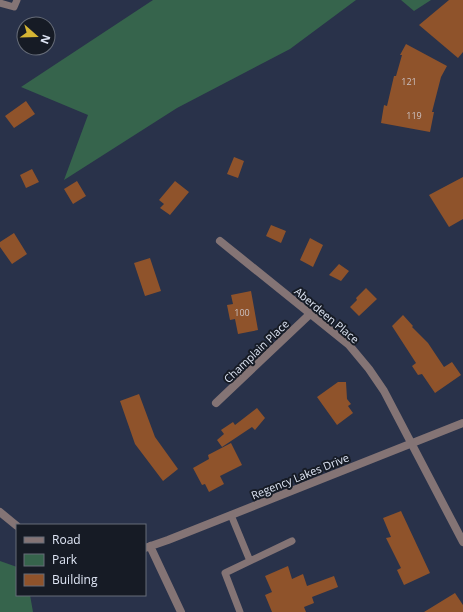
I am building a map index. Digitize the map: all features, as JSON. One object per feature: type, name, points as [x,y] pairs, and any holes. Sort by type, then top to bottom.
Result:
[{"type":"street","name":"Aberdeen Place","points":[[220,241],[349,345],[370,369],[384,390],[463,542]]},
{"type":"street","name":"Champlain Place","points":[[216,403],[310,314]]},
{"type":"street","name":"Regency Lakes Drive","points":[[147,547],[463,423]]},
{"type":"street","points":[[0,512],[16,525]]},
{"type":"street","points":[[147,547],[181,612]]},
{"type":"lane","points":[[0,3],[14,7],[17,0]]},
{"type":"lane","points":[[231,515],[250,561]]},
{"type":"lane","points":[[240,612],[225,573],[292,541]]},
{"type":"green space","points":[[153,0],[356,0],[290,49],[177,108],[64,180],[88,115],[21,87]]},
{"type":"green space","points":[[401,0],[431,0],[414,11]]},
{"type":"green space","points":[[0,561],[16,567],[16,596],[30,596],[33,612],[0,612]]},
{"type":"building","points":[[449,0],[463,0],[463,52],[458,58],[419,25]]},
{"type":"building","points":[[406,44],[447,66],[441,77],[432,112],[434,112],[430,132],[381,123],[384,105],[387,106],[394,76],[396,76],[402,55],[400,55]]},
{"type":"building","points":[[26,101],[35,114],[14,128],[5,116]]},
{"type":"building","points":[[234,157],[244,161],[238,178],[227,174]]},
{"type":"building","points":[[32,169],[39,182],[26,188],[20,175]]},
{"type":"building","points":[[463,177],[463,219],[449,227],[429,195]]},
{"type":"building","points":[[77,181],[86,196],[73,204],[64,189]]},
{"type":"building","points":[[175,181],[189,192],[170,215],[160,208],[164,204],[159,200]]},
{"type":"building","points":[[271,225],[286,231],[281,243],[266,236]]},
{"type":"building","points":[[14,233],[27,254],[12,264],[0,247],[0,242]]},
{"type":"building","points":[[310,238],[323,245],[313,267],[300,260]]},
{"type":"building","points":[[150,258],[161,291],[145,296],[134,263]]},
{"type":"building","points":[[339,264],[349,271],[341,281],[329,275]]},
{"type":"building","points":[[366,288],[377,299],[359,316],[350,307],[357,300],[356,298]]},
{"type":"building","points":[[251,291],[258,330],[238,334],[235,319],[230,320],[227,305],[233,304],[231,295]]},
{"type":"building","points":[[403,315],[413,326],[412,327],[428,343],[444,367],[452,362],[461,375],[435,393],[422,374],[418,375],[412,366],[416,363],[392,326]]},
{"type":"building","points":[[338,382],[346,382],[347,399],[351,404],[348,406],[353,413],[337,425],[317,397]]},
{"type":"building","points":[[139,394],[155,437],[178,469],[163,481],[135,444],[120,401]]},
{"type":"building","points":[[257,408],[265,418],[255,430],[252,427],[222,447],[217,440],[224,434],[221,430],[233,422],[235,425]]},
{"type":"building","points":[[231,443],[242,465],[220,476],[224,484],[209,492],[205,484],[202,485],[193,468],[209,459],[208,455]]},
{"type":"building","points":[[401,511],[430,573],[404,585],[397,570],[401,568],[386,538],[391,537],[383,518]]},
{"type":"building","points":[[288,566],[292,579],[303,574],[307,586],[334,576],[338,587],[312,597],[314,603],[304,607],[306,612],[272,612],[265,595],[272,592],[265,576]]},
{"type":"building","points":[[455,593],[463,605],[463,612],[424,612]]}]
